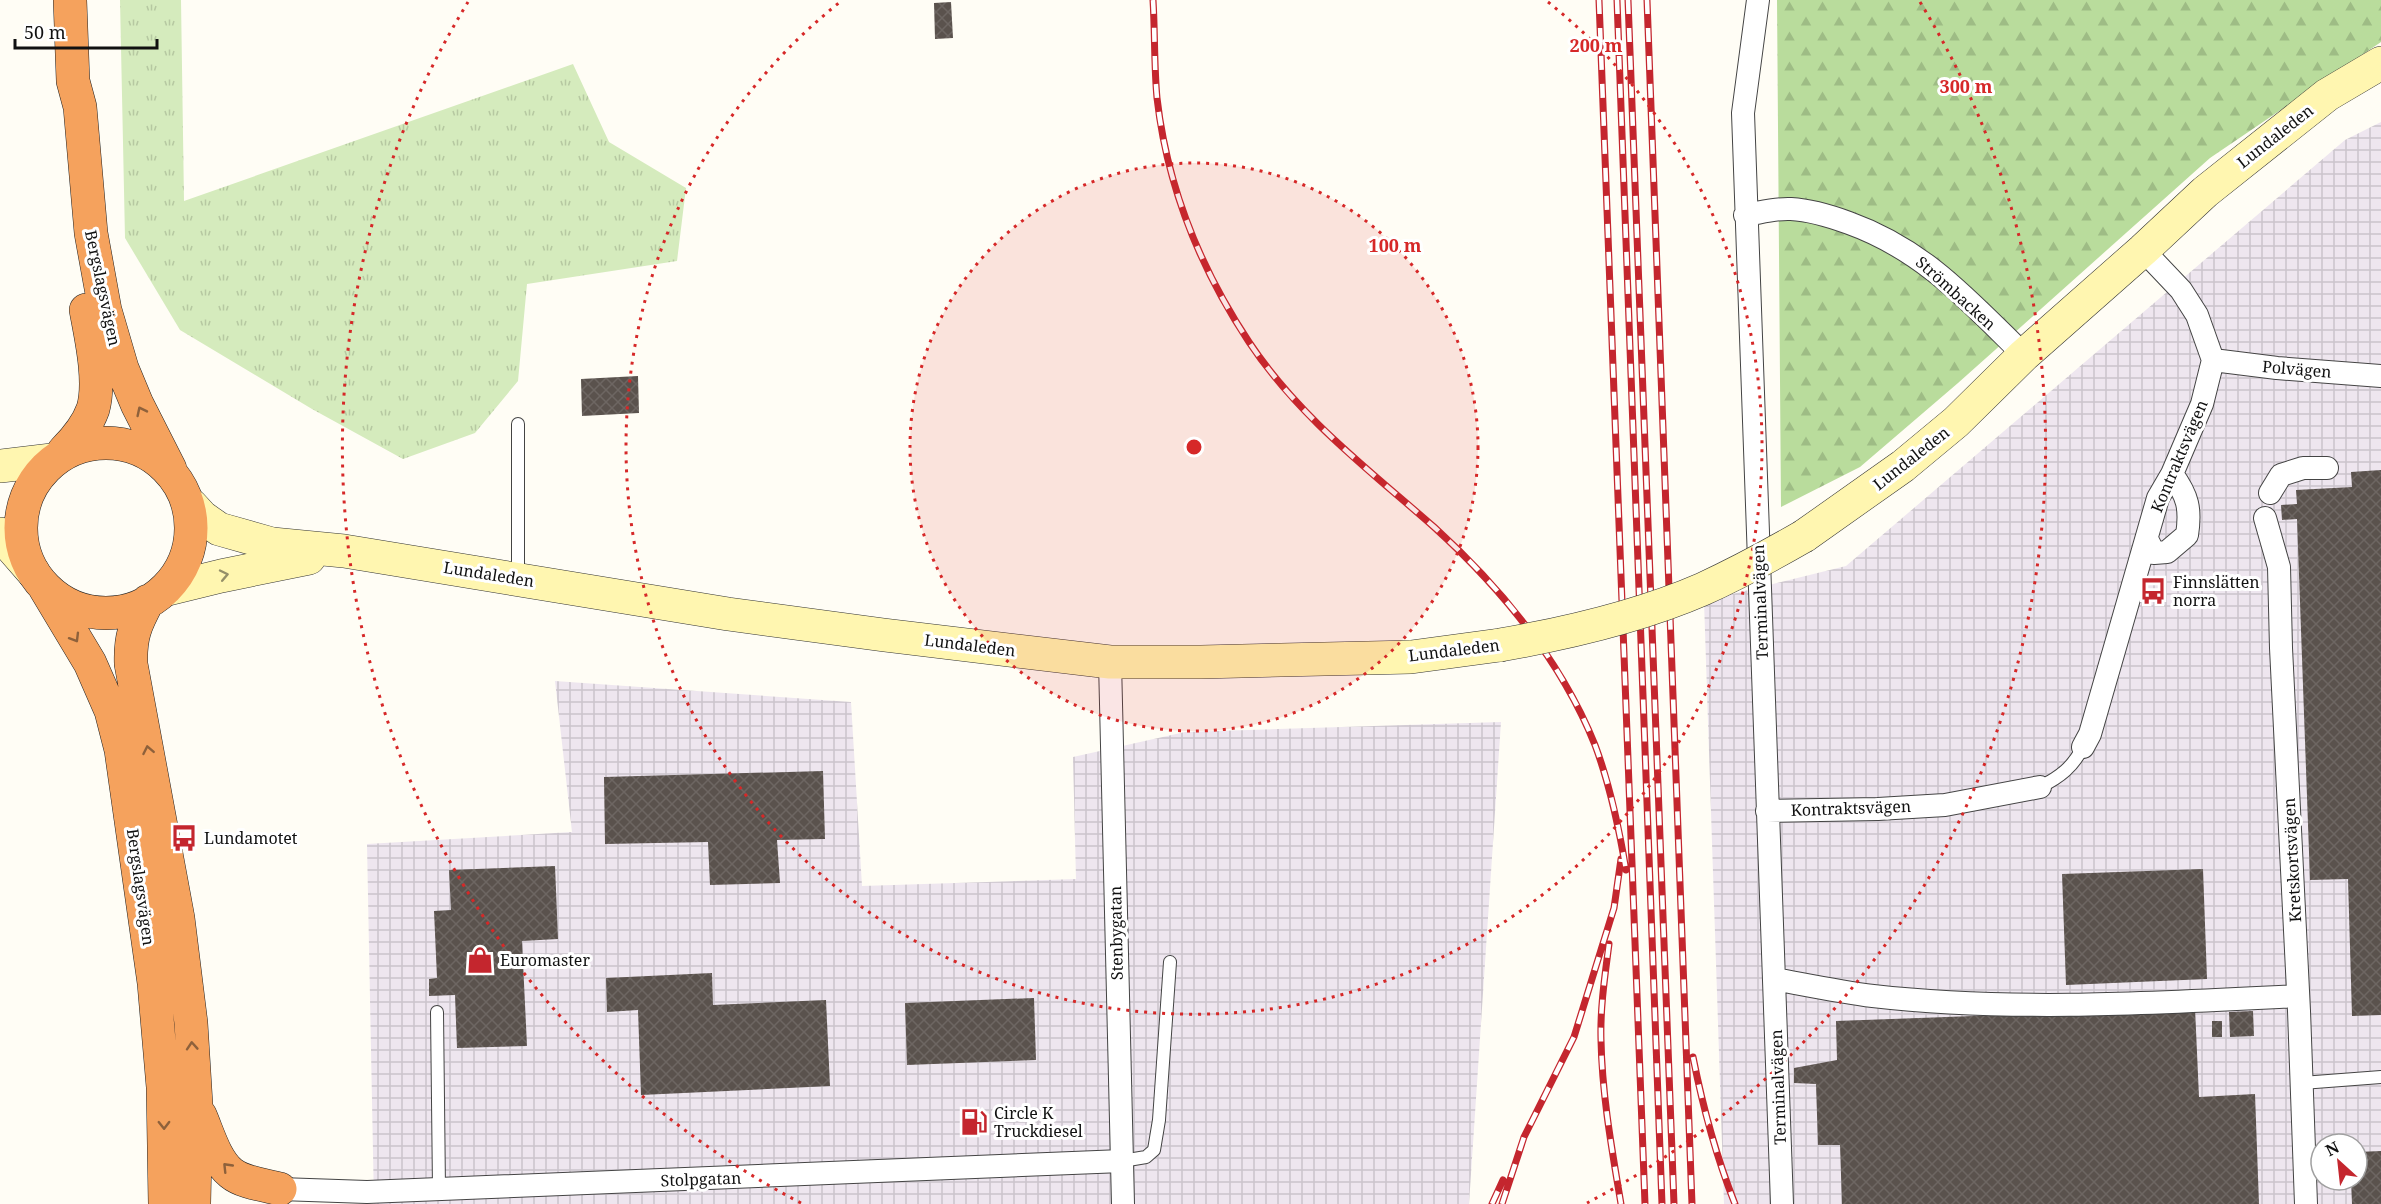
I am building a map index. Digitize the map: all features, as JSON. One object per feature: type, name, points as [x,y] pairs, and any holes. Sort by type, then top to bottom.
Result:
[{"type":"highway","name":"Bergslagsvägen","points":[[70,0],[73,81],[80,107],[91,233],[105,310],[122,368],[137,404],[183,494]]},
{"type":"highway","name":"Bergslagsvägen","points":[[58,456],[80,433],[93,409],[96,383],[91,334],[85,307],[74,199],[70,120],[70,93],[73,81]]},
{"type":"highway","points":[[105,442],[126,445],[148,454],[183,494],[193,534],[190,548],[182,570],[158,595],[127,611],[109,613],[84,611],[64,603],[39,580],[22,540],[22,509],[37,477],[58,456],[105,442]]},
{"type":"highway","name":"Bergslagsvägen","points":[[39,580],[90,663],[111,711],[121,750],[154,983],[163,1087],[165,1204]]},
{"type":"highway","name":"Bergslagsvägen","points":[[158,595],[134,627],[130,646],[131,664],[178,918],[191,1023],[196,1104],[194,1204]]},
{"type":"highway","points":[[196,1104],[220,1161],[231,1174],[280,1189]]},
{"type":"highway","points":[[243,1204],[280,1189]]},
{"type":"main road","name":"Lundaleden","points":[[183,494],[202,517],[219,529],[272,544],[344,551],[728,614],[1110,662],[1411,657],[1551,636],[1628,616],[1701,590],[1804,536],[1903,466],[1956,422],[2024,355],[2205,192],[2327,95],[2381,63]]},
{"type":"main road","points":[[0,466],[58,456]]},
{"type":"main road","points":[[0,534],[39,580]]},
{"type":"main road","name":"Lundaleden","points":[[158,595],[221,576],[344,551]]},
{"type":"street","name":"Terminalvägen","points":[[1758,0],[1743,113],[1745,214],[1782,1204]]},
{"type":"street","name":"Strömbacken","points":[[1745,214],[1789,209],[1824,214],[1870,231],[1911,252],[1957,288],[2024,355]]},
{"type":"street","points":[[2143,250],[2181,290],[2197,315],[2213,360]]},
{"type":"street","name":"Kontraktsvägen","points":[[2083,747],[2090,734],[2158,498],[2172,474],[2202,404],[2213,360]]},
{"type":"street","name":"Polvägen","points":[[2213,360],[2277,368],[2381,376]]},
{"type":"street","points":[[2270,493],[2281,475],[2303,468],[2327,468]]},
{"type":"street","points":[[2147,538],[2154,553],[2167,552],[2187,535],[2191,513],[2184,493],[2172,474]]},
{"type":"street","name":"Kretskortsvägen","points":[[2265,518],[2279,567],[2306,1204]]},
{"type":"street","name":"Stenbygatan","points":[[1110,662],[1123,1204]]},
{"type":"street","name":"Kontraktsvägen","points":[[1767,811],[1878,809],[1945,804],[2040,787]]},
{"type":"street","points":[[1774,979],[1873,996],[1970,1003],[2166,1002],[2298,996]]},
{"type":"street","name":"Stolpgatan","points":[[280,1189],[367,1198],[439,1189],[1122,1161]]},
{"type":"lane","points":[[518,424],[518,578]]},
{"type":"lane","points":[[2040,787],[2059,777],[2076,762],[2083,747]]},
{"type":"lane","points":[[1122,1161],[1146,1157],[1154,1150],[1159,1120],[1170,962]]},
{"type":"lane","points":[[437,1012],[439,1189]]},
{"type":"lane","points":[[2302,1083],[2381,1077]]},
{"type":"shaded area","points":[[2381,122],[2381,1204],[1724,1204],[1704,601],[1846,566],[2345,140]]},
{"type":"shaded area","points":[[555,681],[851,702],[862,886],[1076,879],[1073,757],[1185,732],[1501,722],[1469,1204],[374,1204],[367,844],[572,832]]},
{"type":"green space","points":[[120,0],[181,0],[184,201],[573,64],[609,142],[686,188],[677,261],[527,284],[518,381],[475,433],[403,459],[312,409],[180,330],[125,238]]},
{"type":"green space","points":[[1777,0],[2381,0],[2381,42],[2210,158],[1958,383],[1860,467],[1781,507]]},
{"type":"building","points":[[951,2],[953,38],[935,39],[934,3]]},
{"type":"building","points":[[638,376],[639,413],[582,416],[581,379]]},
{"type":"building","points":[[2381,470],[2381,1015],[2352,1016],[2348,879],[2310,880],[2297,519],[2282,520],[2281,505],[2297,504],[2296,490],[2352,487],[2351,472]]},
{"type":"building","points":[[823,771],[825,839],[777,840],[780,883],[710,885],[708,842],[605,844],[604,777]]},
{"type":"building","name":"Euromaster","points":[[555,866],[558,939],[522,941],[527,1046],[457,1048],[455,995],[429,996],[429,979],[437,978],[434,911],[451,910],[449,870]]},
{"type":"building","points":[[2203,869],[2207,979],[2066,985],[2062,874]]},
{"type":"building","points":[[712,973],[713,1005],[826,1000],[830,1086],[641,1095],[638,1010],[607,1012],[606,978]]},
{"type":"building","points":[[1034,998],[1036,1060],[907,1065],[905,1003]]},
{"type":"building","points":[[2195,1008],[2199,1097],[2255,1094],[2259,1204],[1842,1204],[1840,1145],[1818,1145],[1816,1084],[1794,1083],[1794,1068],[1837,1060],[1836,1021]]},
{"type":"building","points":[[2253,1011],[2254,1036],[2230,1037],[2229,1012]]},
{"type":"building","points":[[2212,1021],[2222,1021],[2222,1037],[2212,1037]]},
{"type":"building","points":[[2381,1151],[2381,1204],[2352,1204],[2352,1192],[2369,1192],[2369,1152]]},
{"type":"railway","points":[[1153,0],[1155,74],[1162,131],[1188,225],[1215,285],[1249,342],[1289,394],[1335,440],[1459,550],[1505,600],[1547,655],[1565,684],[1595,745],[1613,807],[1626,870]]},
{"type":"railway","points":[[1599,0],[1645,1204]]},
{"type":"railway","points":[[1617,0],[1662,1204]]},
{"type":"railway","points":[[1628,0],[1674,1204]]},
{"type":"railway","points":[[1647,0],[1692,1204]]},
{"type":"railway","points":[[1502,1204],[1524,1137],[1574,1037],[1614,908],[1621,859]]},
{"type":"railway","points":[[1609,944],[1603,992],[1601,1040],[1603,1081],[1621,1204]]},
{"type":"railway","points":[[1693,1057],[1711,1132],[1735,1204]]},
{"type":"railway","points":[[1492,1204],[1503,1180]]},
{"type":"place","name":"Finnslätten norra","points":[[2153,591]]},
{"type":"place","name":"Lundamotet","points":[[184,838]]},
{"type":"place","name":"Euromaster","points":[[480,960]]},
{"type":"place","name":"Circle K Truckdiesel","points":[[974,1122]]}]
